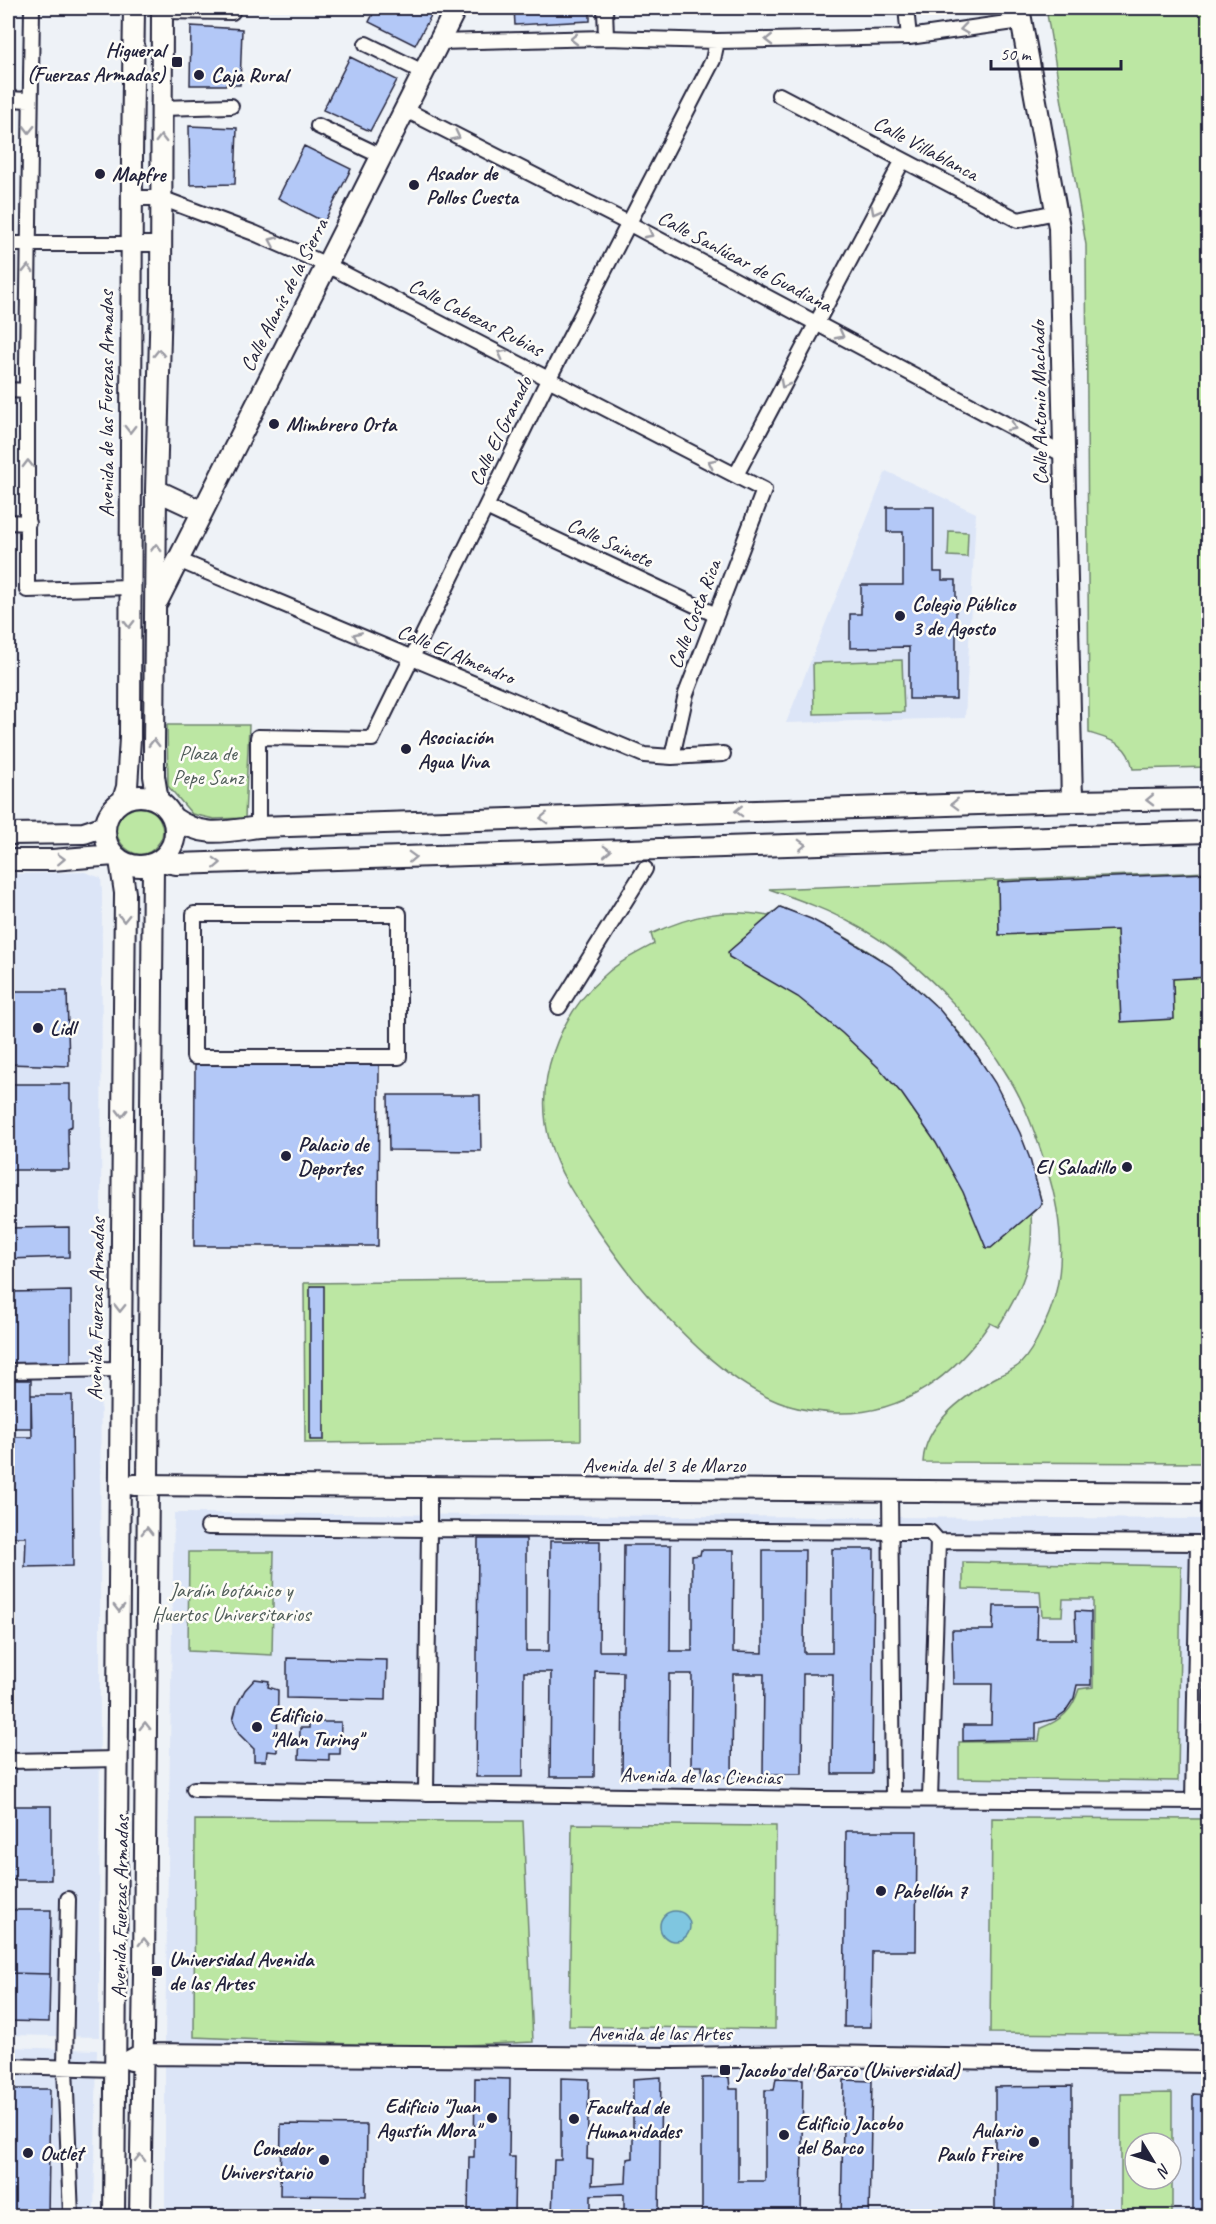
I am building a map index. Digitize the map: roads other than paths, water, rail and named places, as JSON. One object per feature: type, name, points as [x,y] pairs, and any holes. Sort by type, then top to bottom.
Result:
[{"type":"street","points":[[32,8],[29,100],[27,590],[129,587]]},
{"type":"street","name":"Avenida de las Fuerzas Armadas","points":[[123,800],[127,787],[130,738],[129,587],[134,8]]},
{"type":"street","name":"Calle Alanís de la Sierra","points":[[156,605],[201,511],[456,8]]},
{"type":"street","points":[[605,8],[606,38]]},
{"type":"street","points":[[906,8],[909,37]]},
{"type":"street","points":[[158,801],[154,776],[162,9],[232,12]]},
{"type":"street","points":[[438,42],[606,38],[717,41],[909,37],[1020,14]]},
{"type":"street","name":"Calle Antonio Machado","points":[[1020,14],[1059,227],[1072,801]]},
{"type":"street","name":"Calle El Granado","points":[[258,827],[258,737],[372,739],[549,378],[713,60],[717,41]]},
{"type":"street","points":[[366,44],[423,72]]},
{"type":"street","name":"Calle Villablanca","points":[[779,94],[1018,220],[1056,212]]},
{"type":"street","points":[[8,99],[29,100]]},
{"type":"street","points":[[161,108],[231,106]]},
{"type":"street","name":"Calle Sanlúcar de Guadiana","points":[[404,109],[628,223],[1064,455]]},
{"type":"street","points":[[318,126],[381,156]]},
{"type":"street","points":[[736,475],[903,160]]},
{"type":"street","points":[[132,198],[161,198]]},
{"type":"street","name":"Calle Cabezas Rubias","points":[[161,198],[254,233],[327,265],[764,489]]},
{"type":"street","points":[[8,244],[161,244]]},
{"type":"street","points":[[8,390],[27,391]]},
{"type":"street","name":"Calle Costa Rica","points":[[672,757],[686,694],[764,489]]},
{"type":"street","points":[[156,490],[201,511]]},
{"type":"street","name":"Calle Sainete","points":[[486,507],[716,615]]},
{"type":"street","points":[[8,522],[28,523]]},
{"type":"street","name":"Calle El Almendro","points":[[178,560],[644,755],[672,757],[723,754]]},
{"type":"street","points":[[117,857],[106,842],[105,826],[111,811],[123,800],[137,796],[158,801],[185,826],[197,830],[227,831],[258,827],[1072,801],[1209,799]]},
{"type":"street","points":[[156,862],[168,852],[173,841],[175,829],[172,816]]},
{"type":"street","points":[[8,834],[84,833],[105,826]]},
{"type":"street","points":[[8,860],[117,857],[136,866],[156,862],[176,864],[1209,832]]},
{"type":"street","name":"Avenida Fuerzas Armadas","points":[[114,2217],[119,1759],[119,1370],[125,893],[117,857]]},
{"type":"street","name":"Avenida Fuerzas Armadas","points":[[140,2217],[156,862]]},
{"type":"street","points":[[559,1007],[645,869]]},
{"type":"street","points":[[194,914],[399,914],[399,1057],[194,1057],[194,914]]},
{"type":"street","points":[[8,1371],[119,1370]]},
{"type":"street","name":"Avenida del 3 de Marzo","points":[[119,1485],[1209,1493]]},
{"type":"street","points":[[426,1793],[429,1487]]},
{"type":"street","points":[[890,1491],[893,1799]]},
{"type":"street","points":[[208,1527],[930,1532],[938,1541],[930,1799]]},
{"type":"street","points":[[938,1541],[1198,1543],[1193,1801]]},
{"type":"street","points":[[8,1761],[145,1760]]},
{"type":"street","name":"Avenida de las Ciencias","points":[[194,1789],[1209,1801]]},
{"type":"street","points":[[68,1899],[65,2067],[71,2217]]},
{"type":"street","name":"Avenida Fuerzas Armadas","points":[[117,1962],[128,1978],[128,2039],[142,2054]]},
{"type":"street","name":"Avenida de las Artes","points":[[116,2068],[142,2054],[674,2058],[815,2056],[1209,2062]]},
{"type":"street","points":[[8,2066],[116,2068]]},
{"type":"water","points":[[675,1911],[686,1915],[690,1926],[686,1937],[675,1941],[664,1937],[660,1926],[664,1915]]},
{"type":"place","name":"Higueral (Fuerzas Armadas)","points":[[177,62]]},
{"type":"place","name":"Caja Rural","points":[[199,75]]},
{"type":"place","name":"Mapfre","points":[[100,174]]},
{"type":"place","name":"Asador de Pollos Cuesta","points":[[414,185]]},
{"type":"place","name":"Mimbrero Orta","points":[[274,424]]},
{"type":"place","name":"Colegio Público 3 de Agosto","points":[[900,616]]},
{"type":"place","name":"Asociación Agua Viva","points":[[406,749]]},
{"type":"place","name":"Lidl","points":[[38,1028]]},
{"type":"place","name":"Palacio de Deportes","points":[[286,1156]]},
{"type":"place","name":"El Saladillo","points":[[1127,1167]]},
{"type":"place","name":"Edificio \"Alan Turing\"","points":[[257,1727]]},
{"type":"place","name":"Pabellón 7","points":[[881,1891]]},
{"type":"place","name":"Universidad Avenida de las Artes","points":[[157,1971]]},
{"type":"place","name":"Jacobo del Barco (Universidad)","points":[[725,2070]]},
{"type":"place","name":"Edificio \"Juan Agustín Mora\"","points":[[492,2118]]},
{"type":"place","name":"Facultad de Humanidades","points":[[574,2119]]},
{"type":"place","name":"Edificio Jacobo del Barco","points":[[784,2135]]},
{"type":"place","name":"Aulario Paulo Freire","points":[[1034,2142]]},
{"type":"place","name":"Outlet","points":[[28,2153]]},
{"type":"place","name":"Comedor Universitario","points":[[324,2160]]},
{"type":"park label","name":"Plaza de Pepe Sanz","points":[[208,765]]},
{"type":"park label","name":"Jardín botánico y Huertos Universitarios","points":[[231,1602]]}]
